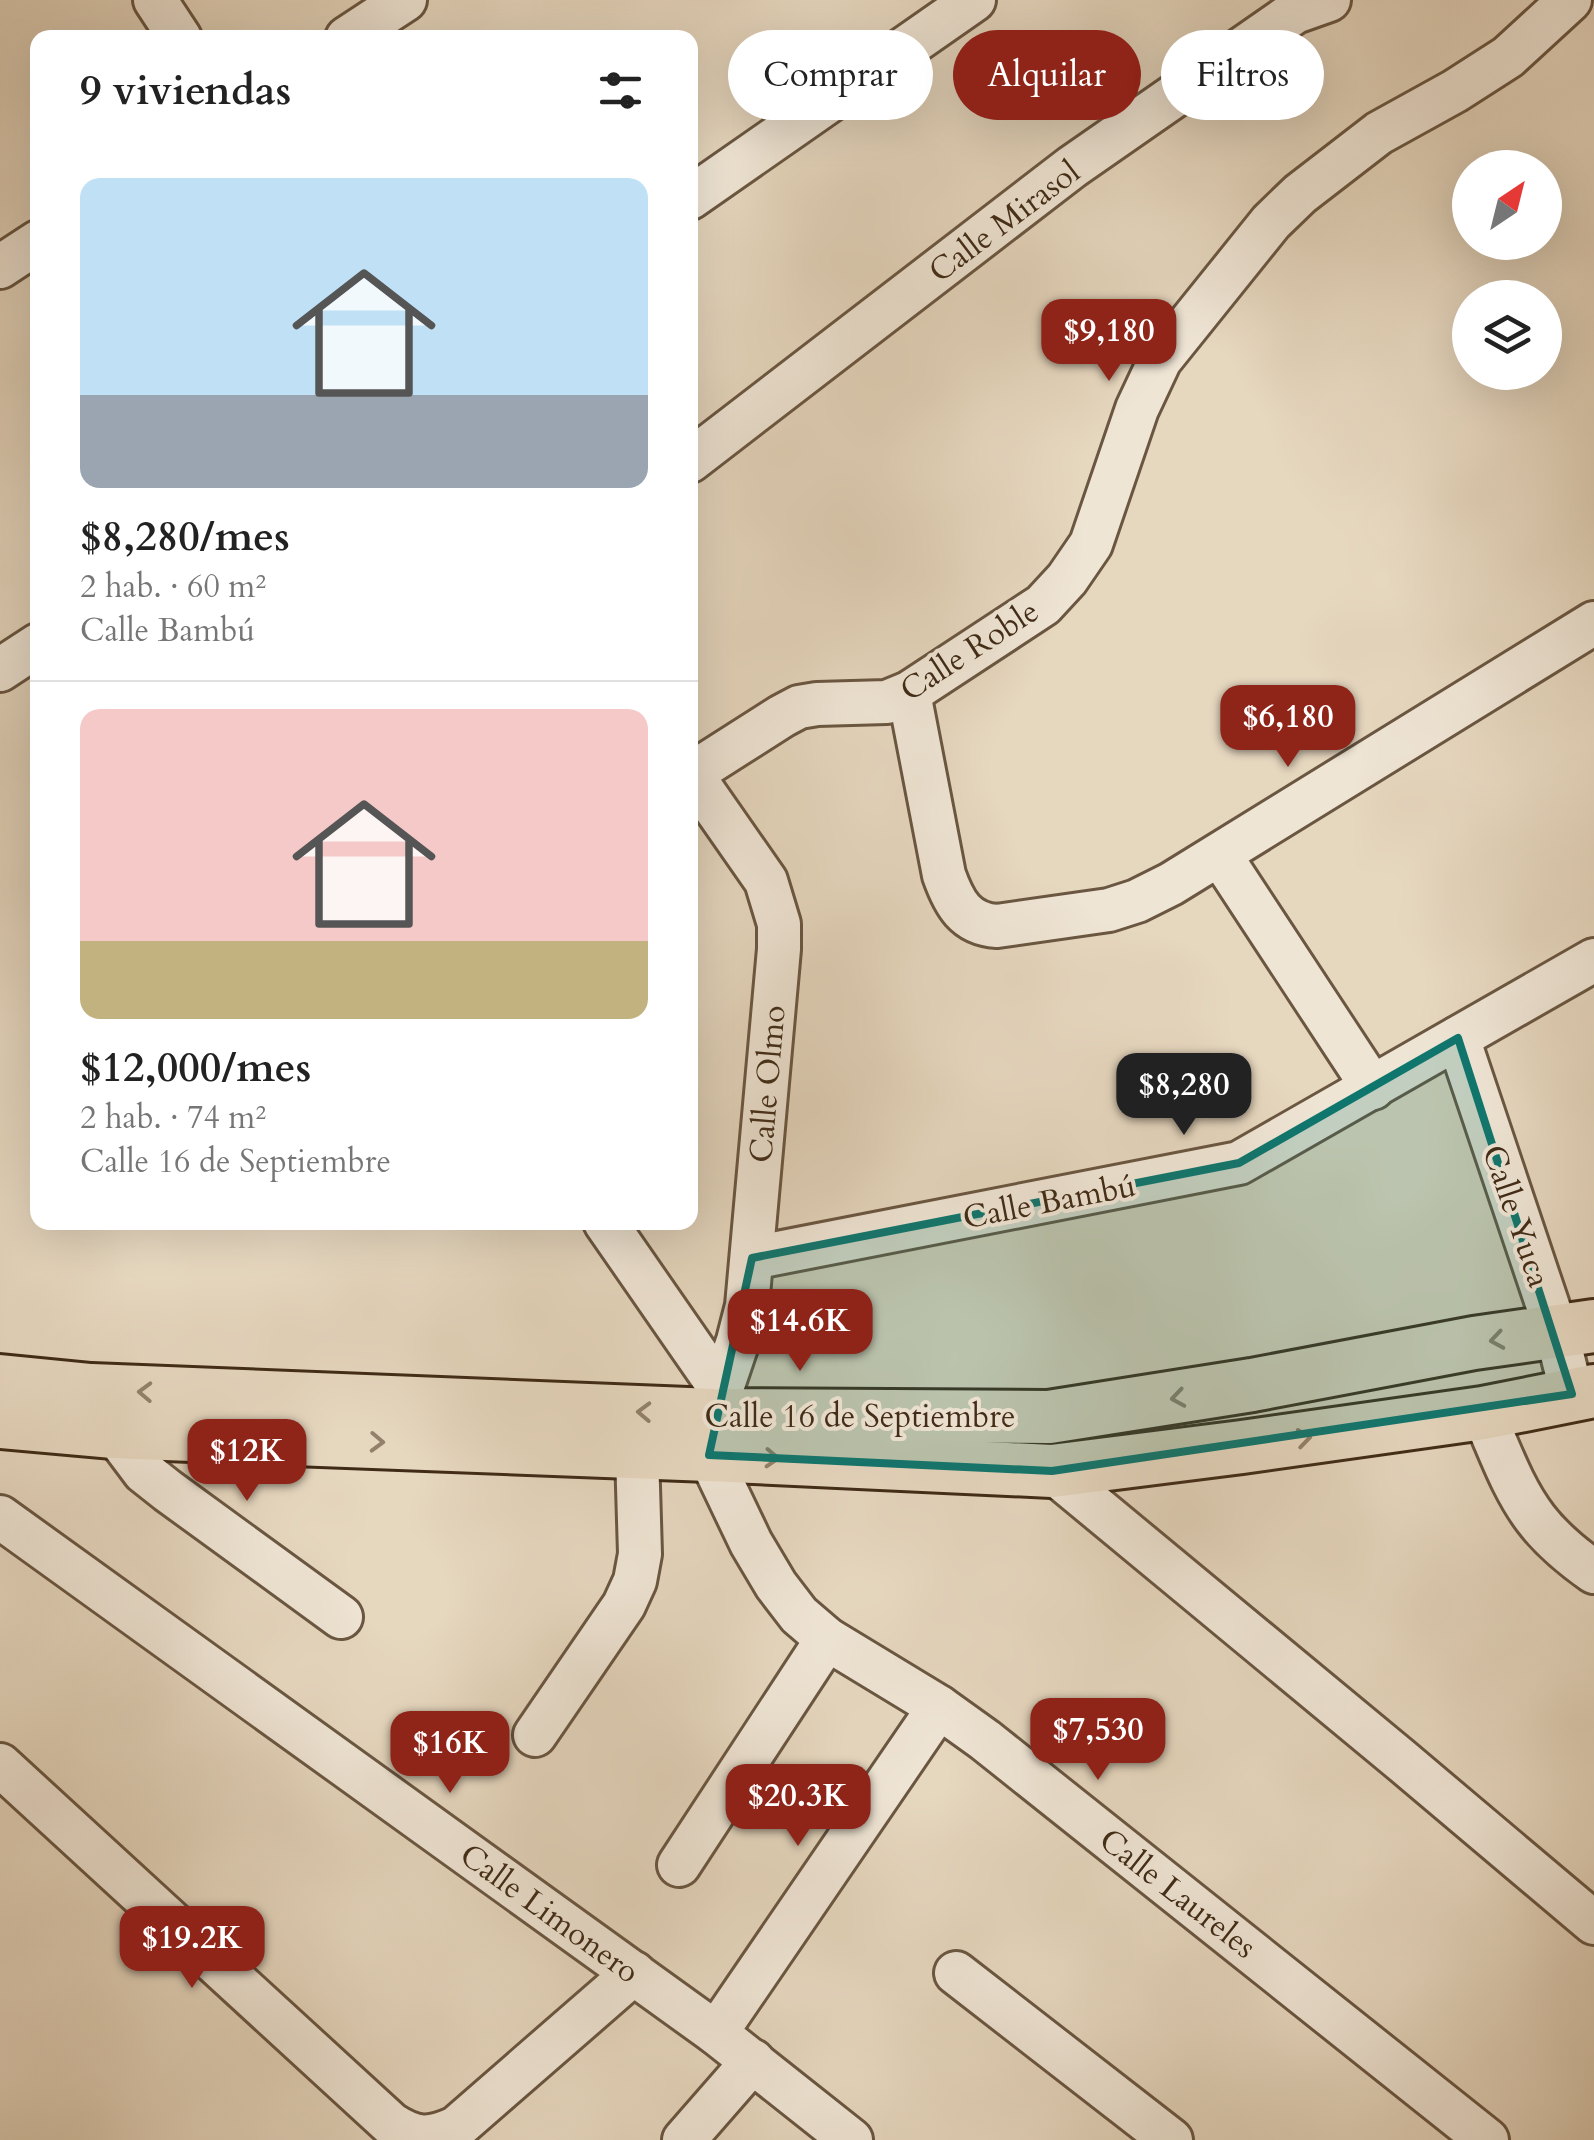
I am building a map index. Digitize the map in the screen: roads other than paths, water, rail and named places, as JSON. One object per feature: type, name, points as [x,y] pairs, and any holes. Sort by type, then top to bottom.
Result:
[{"type":"main road","name":"Calle 16 de Septiembre","points":[[0,1381],[91,1390],[714,1419],[1049,1417],[1252,1386],[1575,1328]]},
{"type":"main road","name":"Calle 16 de Septiembre","points":[[0,1422],[114,1432],[637,1453],[714,1419],[1052,1471],[1483,1413],[1583,1393]]},
{"type":"street","points":[[155,0],[175,30]]},
{"type":"street","points":[[360,30],[405,0]]},
{"type":"street","name":"Calle Mirasol","points":[[698,455],[1072,167],[1295,12],[1330,0]]},
{"type":"street","name":"Calle Roble","points":[[698,768],[799,708],[886,702],[909,693],[1043,605],[1068,579],[1091,544],[1137,408],[1160,360],[1271,222],[1300,194],[1379,133],[1508,58],[1570,0]]},
{"type":"street","points":[[698,192],[959,4]]},
{"type":"street","points":[[0,268],[30,247]]},
{"type":"street","points":[[909,693],[944,876],[963,914],[983,926],[997,926],[1108,910],[1137,901],[1220,855],[1594,623]]},
{"type":"street","points":[[0,670],[30,650]]},
{"type":"street","name":"Calle Olmo","points":[[698,784],[766,881],[779,924],[747,1306],[714,1419]]},
{"type":"street","points":[[1220,855],[1373,1088]]},
{"type":"street","name":"Calle Bambú","points":[[752,1258],[1239,1163],[1594,960]]},
{"type":"street","name":"Calle Yuca","points":[[1458,1038],[1575,1328],[1583,1393]]},
{"type":"street","name":"Calle Laureles","points":[[609,1230],[714,1419],[751,1543],[799,1614],[827,1639],[939,1707],[984,1740],[1487,2140]]},
{"type":"street","points":[[1483,1413],[1534,1516],[1553,1538],[1594,1572]]},
{"type":"street","points":[[114,1432],[144,1472],[168,1492],[341,1616]]},
{"type":"street","points":[[534,1735],[624,1605],[635,1581],[640,1554],[637,1453]]},
{"type":"street","points":[[1052,1471],[1594,1923]]},
{"type":"street","name":"Calle Limonero","points":[[0,1517],[716,2032],[851,2140]]},
{"type":"street","points":[[678,1865],[827,1639]]},
{"type":"street","points":[[716,2032],[939,1707]]},
{"type":"street","points":[[0,1765],[407,2136],[426,2140],[456,2128],[634,1973]]},
{"type":"street","points":[[956,1973],[1172,2140]]},
{"type":"street","points":[[684,2140],[753,2061]]}]
